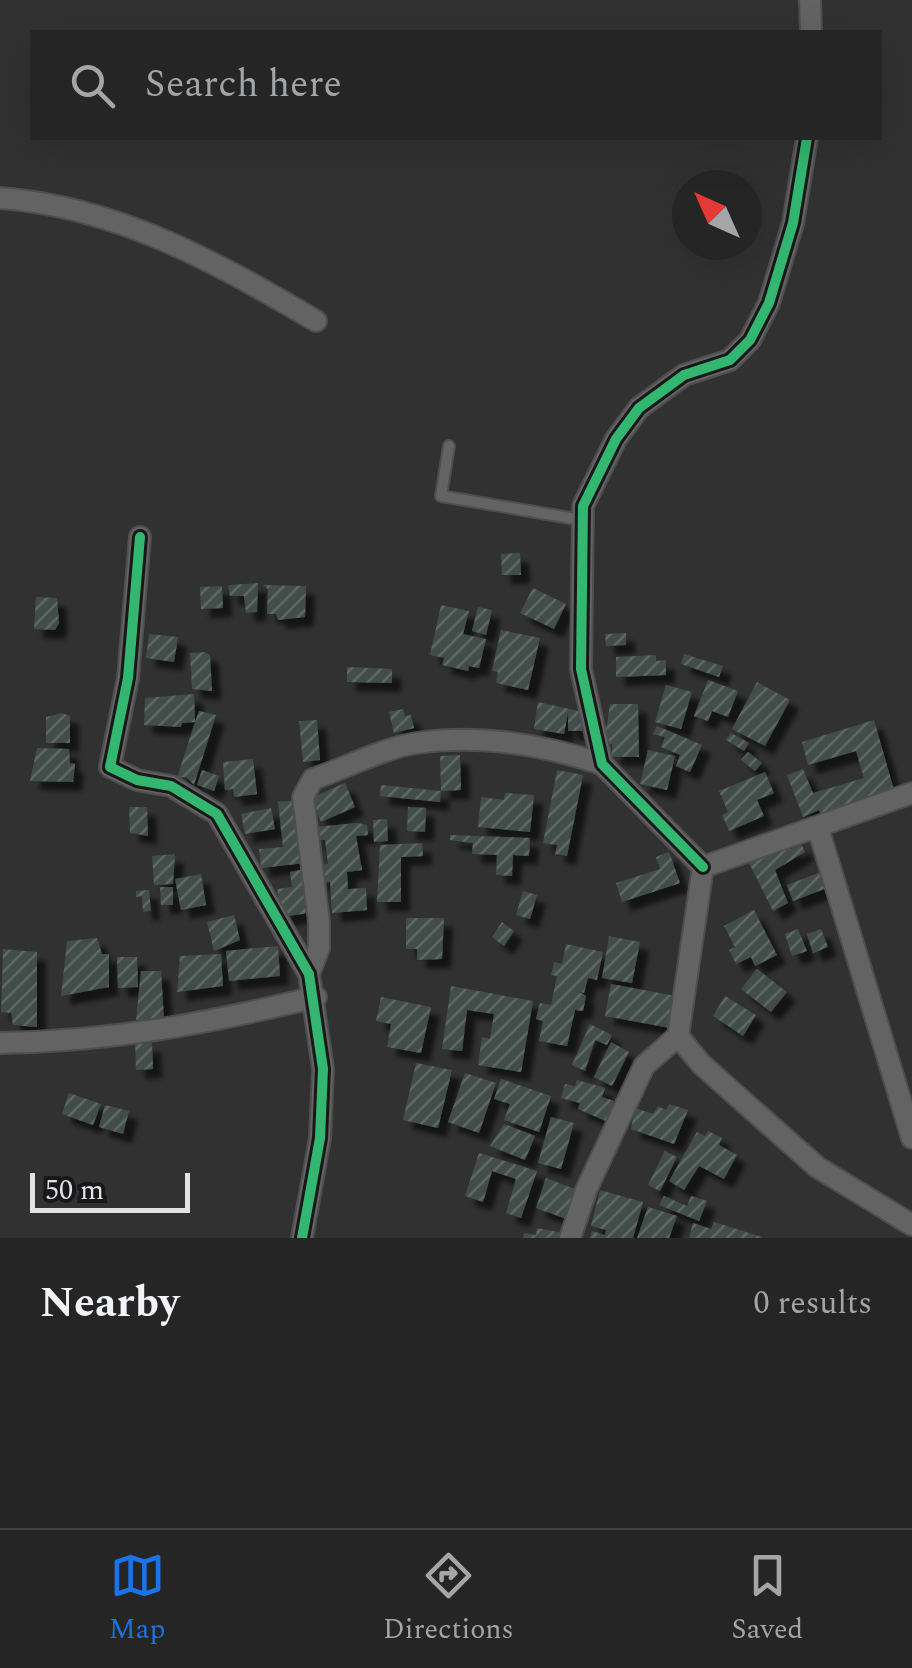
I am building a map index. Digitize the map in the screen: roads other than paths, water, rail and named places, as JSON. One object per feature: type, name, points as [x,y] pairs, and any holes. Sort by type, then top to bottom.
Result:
[{"type":"street","points":[[810,0],[811,30]]},
{"type":"street","points":[[602,764],[581,669],[583,506],[616,439],[639,408],[684,375],[730,360],[750,340],[768,302],[793,223],[808,140]]},
{"type":"street","points":[[0,198],[120,220],[225,268],[316,322]]},
{"type":"street","points":[[140,537],[128,678],[110,767],[138,780],[171,786],[217,814],[308,974],[316,997],[324,1068],[320,1138],[302,1238]]},
{"type":"street","points":[[308,974],[319,948],[303,798],[313,779],[414,743],[476,741],[555,748],[602,764],[703,867]]},
{"type":"street","points":[[703,867],[912,793]]},
{"type":"street","points":[[818,828],[912,1138]]},
{"type":"street","points":[[570,1238],[599,1159],[644,1066],[678,1036],[703,867]]},
{"type":"street","points":[[0,1043],[77,1042],[175,1030],[316,997]]},
{"type":"street","points":[[678,1036],[701,1064],[817,1167],[911,1225]]},
{"type":"lane","points":[[449,446],[441,496],[582,520]]}]
